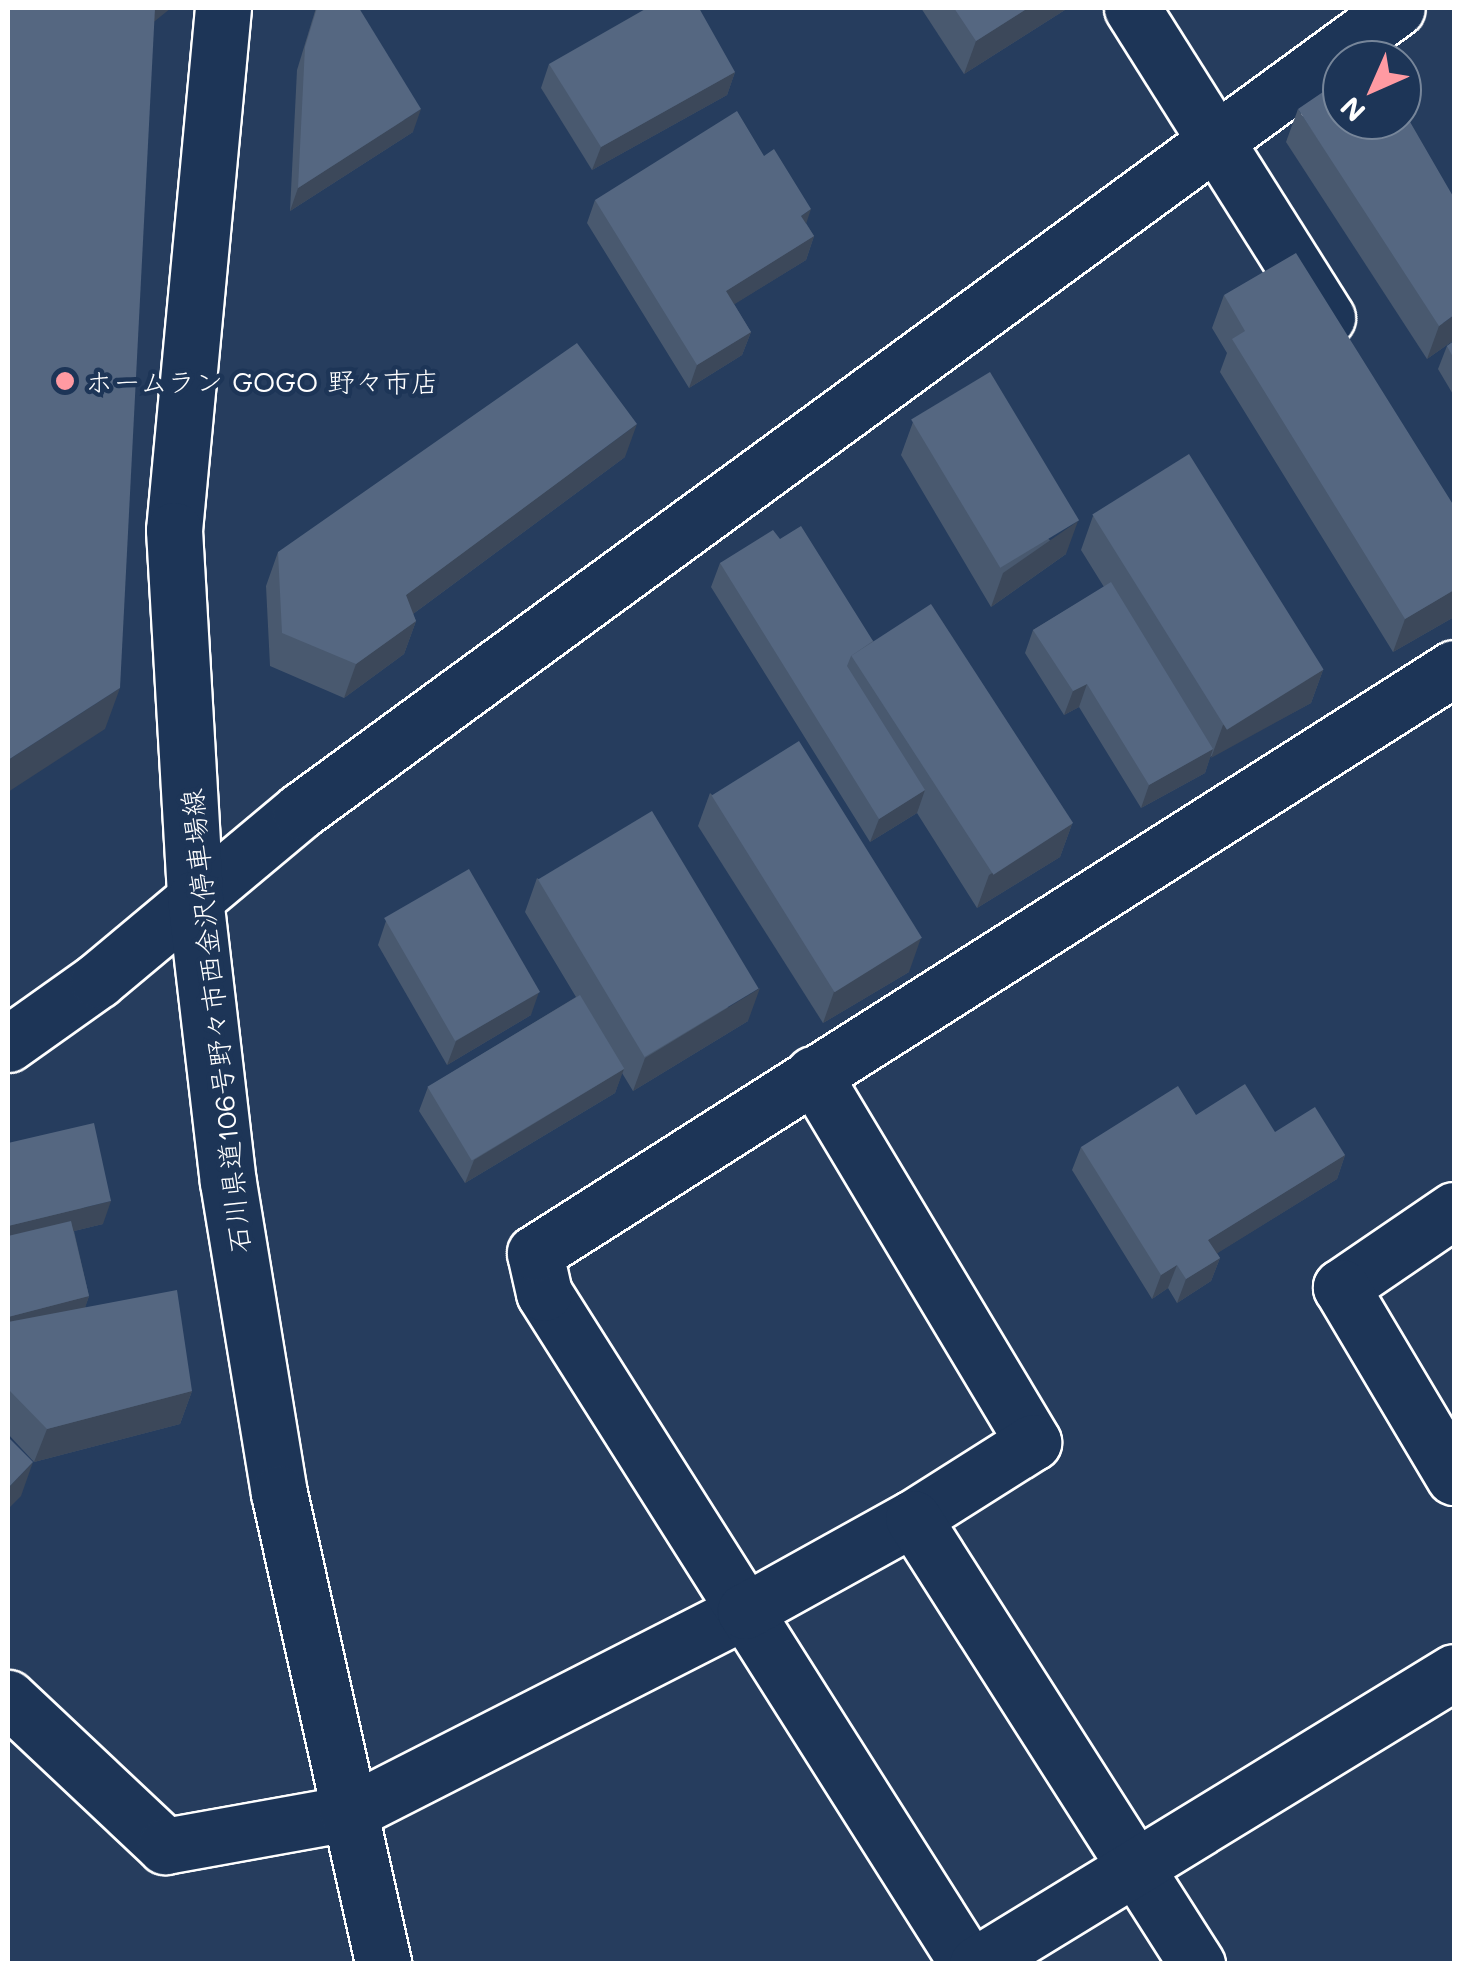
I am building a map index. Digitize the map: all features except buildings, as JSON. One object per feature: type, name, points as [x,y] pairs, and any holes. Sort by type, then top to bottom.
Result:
[{"type":"street","name":"石川県道106号野々市西金沢停車場線","points":[[223,8],[174,530],[195,898],[228,1182],[270,1435],[383,1964]]},
{"type":"street","points":[[1132,8],[1350,354]]},
{"type":"street","points":[[8,1044],[98,980],[300,812],[1397,8]]},
{"type":"street","points":[[968,1964],[544,1292],[535,1253],[1454,668]]},
{"type":"street","points":[[8,1698],[165,1846],[348,1813],[745,1611],[913,1518],[1033,1442],[812,1074]]},
{"type":"street","points":[[1454,1210],[1341,1286],[1454,1477]]},
{"type":"street","points":[[913,1518],[1197,1964]]},
{"type":"street","points":[[977,1964],[1454,1672]]},
{"type":"place","name":"ホームラン GOGO 野々市店","points":[[65,381]]}]
